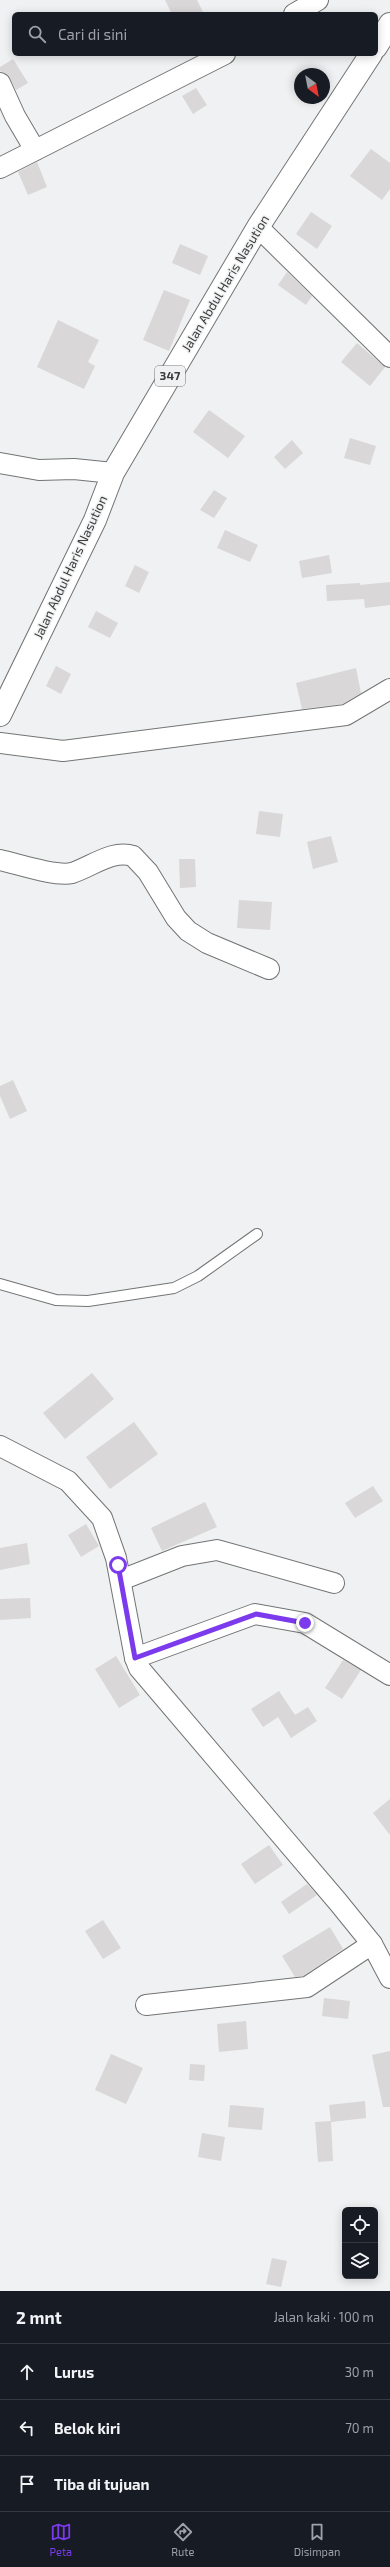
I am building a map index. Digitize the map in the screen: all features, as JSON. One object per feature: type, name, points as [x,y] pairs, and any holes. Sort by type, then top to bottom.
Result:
[{"type":"main road","name":"Jalan Abdul Haris Nasution","points":[[0,715],[95,520],[113,473],[258,227],[370,56]]},
{"type":"street","points":[[297,12],[318,0]]},
{"type":"street","points":[[0,168],[221,56]]},
{"type":"street","points":[[0,83],[15,116],[35,150]]},
{"type":"street","points":[[258,227],[390,357]]},
{"type":"street","points":[[0,463],[39,470],[74,469],[113,473]]},
{"type":"street","points":[[0,743],[63,751],[346,715],[390,690]]},
{"type":"street","points":[[0,860],[60,874],[71,873],[115,855],[133,856],[148,872],[176,918],[188,931],[207,942],[269,969]]},
{"type":"street","points":[[0,1446],[68,1481],[102,1518],[116,1558],[135,1658],[140,1668],[372,1944],[390,1978]]},
{"type":"street","points":[[121,1580],[182,1556],[217,1550],[334,1583]]},
{"type":"street","points":[[135,1658],[256,1614],[305,1623],[390,1675]]},
{"type":"street","points":[[146,2005],[307,1987],[372,1944]]},
{"type":"lane","points":[[0,1284],[56,1300],[88,1301],[174,1288],[198,1276],[257,1234]]},
{"type":"building","points":[[165,0],[197,0],[203,12],[171,12]]},
{"type":"building","points":[[13,59],[28,83],[16,90],[7,74],[0,71],[0,67]]},
{"type":"building","points":[[196,88],[207,105],[193,114],[182,96]]},
{"type":"building","points":[[371,149],[390,163],[390,189],[382,200],[350,176]]},
{"type":"building","points":[[37,162],[47,187],[28,195],[18,172]]},
{"type":"building","points":[[311,212],[332,226],[317,249],[296,234]]},
{"type":"building","points":[[180,244],[208,256],[200,275],[172,263]]},
{"type":"building","points":[[287,272],[312,296],[306,305],[278,285]]},
{"type":"building","points":[[164,290],[190,300],[169,351],[143,340]]},
{"type":"building","points":[[58,320],[99,340],[88,362],[95,366],[84,389],[37,367]]},
{"type":"building","points":[[357,343],[385,367],[370,386],[341,362]]},
{"type":"building","points":[[209,410],[245,436],[228,458],[193,432]]},
{"type":"building","points":[[350,438],[376,446],[370,465],[344,458]]},
{"type":"building","points":[[292,440],[303,453],[285,469],[274,457]]},
{"type":"building","points":[[214,490],[227,498],[214,518],[200,510]]},
{"type":"building","points":[[225,530],[258,545],[250,562],[217,548]]},
{"type":"building","points":[[329,555],[332,573],[302,578],[299,561]]},
{"type":"building","points":[[135,565],[149,572],[139,593],[125,586]]},
{"type":"building","points":[[390,582],[390,605],[365,608],[364,599],[327,601],[326,585],[360,583],[360,585]]},
{"type":"building","points":[[96,611],[118,623],[110,638],[88,627]]},
{"type":"building","points":[[56,666],[71,674],[61,694],[46,686]]},
{"type":"building","points":[[356,668],[361,693],[342,704],[302,709],[296,683]]},
{"type":"building","points":[[259,811],[283,814],[280,837],[256,834]]},
{"type":"building","points":[[331,836],[338,862],[313,869],[307,842]]},
{"type":"building","points":[[179,859],[195,859],[196,887],[180,888]]},
{"type":"building","points":[[239,900],[272,902],[270,930],[237,928]]},
{"type":"building","points":[[13,1080],[27,1111],[10,1119],[0,1096],[0,1086]]},
{"type":"building","points":[[92,1373],[114,1399],[65,1439],[43,1413]]},
{"type":"building","points":[[134,1422],[158,1454],[110,1489],[86,1457]]},
{"type":"building","points":[[373,1486],[383,1501],[355,1518],[345,1503]]},
{"type":"building","points":[[205,1502],[217,1527],[162,1551],[151,1528]]},
{"type":"building","points":[[86,1524],[99,1546],[81,1557],[68,1535]]},
{"type":"building","points":[[27,1543],[30,1564],[0,1570],[0,1548]]},
{"type":"building","points":[[30,1598],[31,1618],[0,1620],[0,1599]]},
{"type":"building","points":[[116,1656],[140,1695],[119,1708],[95,1669]]},
{"type":"building","points":[[343,1660],[361,1670],[342,1699],[325,1688]]},
{"type":"building","points":[[279,1691],[295,1715],[308,1707],[317,1721],[291,1738],[278,1717],[263,1727],[251,1709]]},
{"type":"building","points":[[390,1799],[390,1835],[373,1813]]},
{"type":"building","points":[[269,1845],[283,1865],[255,1884],[241,1864]]},
{"type":"building","points":[[307,1884],[317,1895],[289,1914],[281,1902]]},
{"type":"building","points":[[103,1920],[121,1948],[103,1959],[85,1931]]},
{"type":"building","points":[[330,1927],[343,1949],[303,1976],[295,1977],[282,1956]]},
{"type":"building","points":[[324,1998],[350,2001],[348,2019],[322,2016]]},
{"type":"building","points":[[246,2021],[248,2049],[219,2052],[217,2024]]},
{"type":"building","points":[[390,2051],[390,2107],[383,2107],[372,2055]]},
{"type":"building","points":[[111,2054],[143,2068],[126,2104],[95,2090]]},
{"type":"building","points":[[190,2064],[205,2065],[204,2081],[189,2080]]},
{"type":"building","points":[[365,2101],[366,2118],[331,2122],[329,2105]]},
{"type":"building","points":[[230,2105],[264,2108],[262,2130],[228,2127]]},
{"type":"building","points":[[331,2121],[333,2161],[318,2162],[315,2122]]},
{"type":"building","points":[[202,2133],[225,2137],[221,2161],[198,2157]]},
{"type":"building","points":[[272,2258],[287,2261],[281,2287],[266,2284]]},
{"type":"route","points":[[118,1565],[129,1614],[135,1658],[256,1614],[305,1623]]}]
